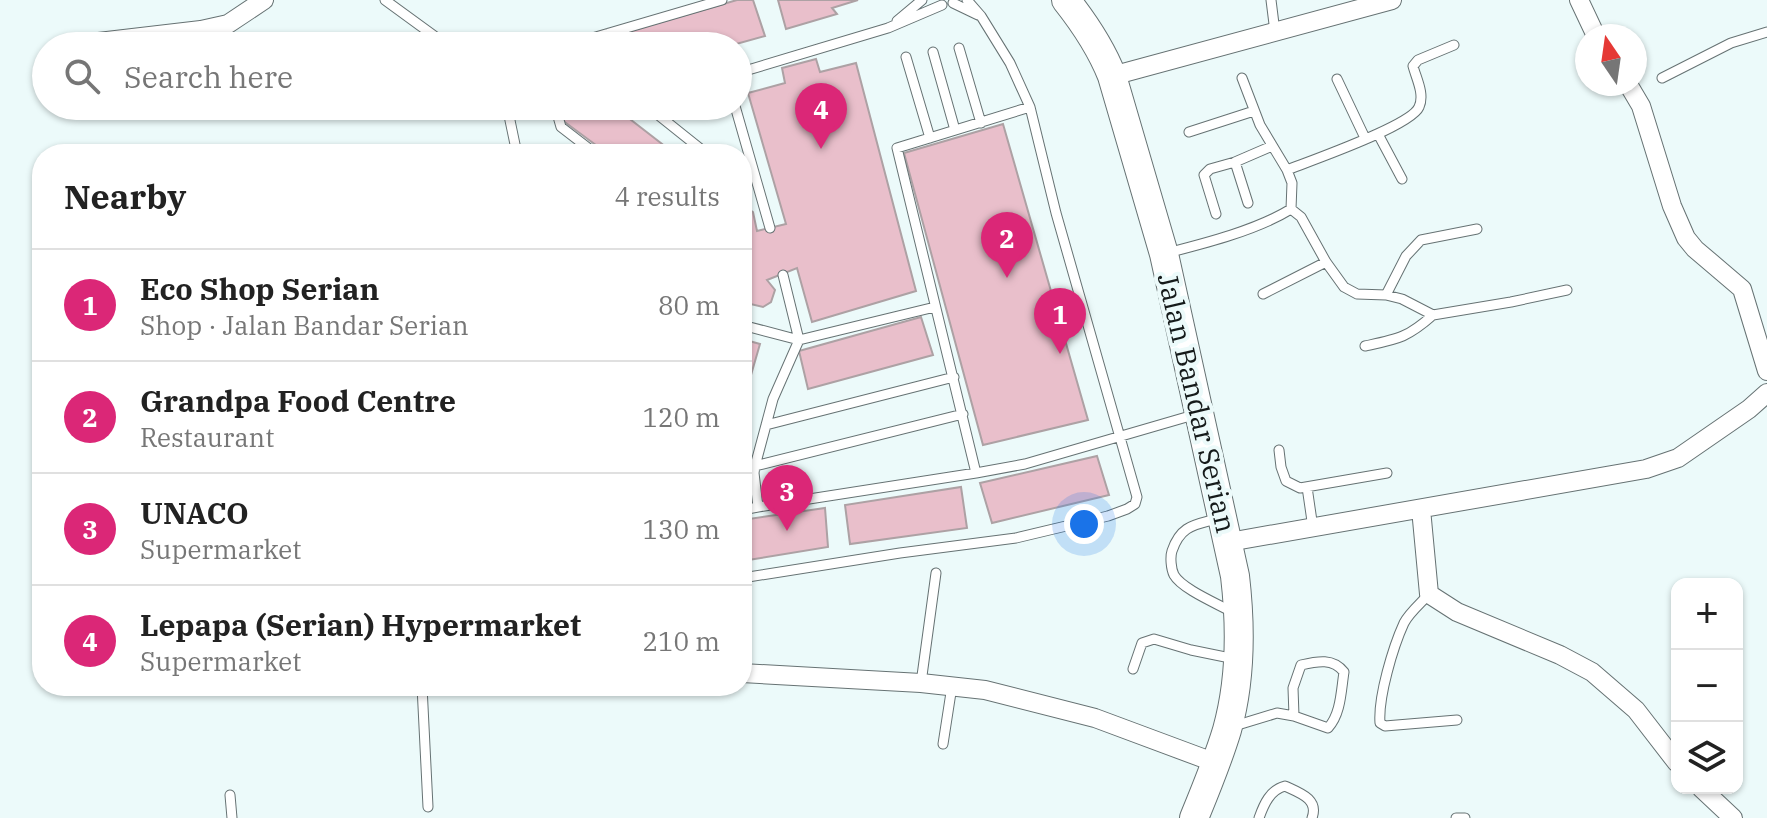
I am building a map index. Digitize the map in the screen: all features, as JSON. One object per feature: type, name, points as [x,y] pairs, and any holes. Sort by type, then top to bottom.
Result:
[{"type":"main road","name":"Jalan Bandar Serian","points":[[1066,0],[1103,53],[1112,76],[1164,254],[1235,576],[1240,616],[1237,683],[1228,728],[1194,818]]},
{"type":"street","points":[[184,32],[228,24],[264,0]]},
{"type":"street","points":[[1112,76],[1392,0]]},
{"type":"street","points":[[1579,0],[1590,24]]},
{"type":"street","points":[[1635,96],[1686,238],[1742,289],[1767,371]]},
{"type":"street","points":[[1226,529],[1313,528],[1646,469],[1678,458],[1767,393]]},
{"type":"street","points":[[1421,509],[1429,594],[1457,612],[1560,655],[1592,672],[1636,710],[1671,755]]},
{"type":"street","points":[[752,674],[921,683],[985,690],[1095,718],[1216,763]]},
{"type":"street","points":[[1707,794],[1733,818]]},
{"type":"lane","points":[[385,0],[429,32]]},
{"type":"lane","points":[[612,32],[722,0]]},
{"type":"lane","points":[[888,28],[922,0]]},
{"type":"lane","points":[[752,576],[1016,538],[1127,509],[1135,504],[1137,497],[1056,213],[1030,107],[1010,63],[981,16],[967,0]]},
{"type":"lane","points":[[1271,0],[1275,32]]},
{"type":"lane","points":[[752,69],[888,28],[938,2],[955,1],[981,16]]},
{"type":"lane","points":[[1662,78],[1731,43],[1767,32]]},
{"type":"lane","points":[[1287,170],[1378,134],[1414,115],[1421,101],[1413,66],[1418,60],[1454,45]]},
{"type":"lane","points":[[959,48],[981,123]]},
{"type":"lane","points":[[933,52],[955,130]]},
{"type":"lane","points":[[906,57],[930,138]]},
{"type":"lane","points":[[1242,78],[1260,125],[1292,183],[1291,209]]},
{"type":"lane","points":[[1337,79],[1365,138]]},
{"type":"lane","points":[[976,473],[897,148],[1030,107]]},
{"type":"lane","points":[[1189,132],[1254,111]]},
{"type":"lane","points":[[510,120],[515,144]]},
{"type":"lane","points":[[559,120],[561,127],[583,144]]},
{"type":"lane","points":[[664,120],[694,144]]},
{"type":"lane","points":[[739,120],[746,144]]},
{"type":"lane","points":[[1378,134],[1402,179]]},
{"type":"lane","points":[[1216,214],[1204,175],[1210,169],[1272,146]]},
{"type":"lane","points":[[1235,162],[1248,203]]},
{"type":"lane","points":[[752,166],[770,228]]},
{"type":"lane","points":[[1164,254],[1202,244],[1291,209]]},
{"type":"lane","points":[[1291,209],[1301,217],[1326,262],[1349,291],[1402,299],[1433,315]]},
{"type":"lane","points":[[1386,295],[1406,256],[1421,240],[1477,229]]},
{"type":"lane","points":[[1263,294],[1326,262]]},
{"type":"lane","points":[[758,507],[755,466],[773,399],[799,340],[783,275]]},
{"type":"lane","points":[[1365,346],[1402,338],[1433,315],[1567,290]]},
{"type":"lane","points":[[752,328],[799,340],[935,307]]},
{"type":"lane","points":[[766,425],[954,377]]},
{"type":"lane","points":[[752,508],[1025,464],[1200,413]]},
{"type":"lane","points":[[755,466],[963,414]]},
{"type":"lane","points":[[1279,450],[1286,481],[1300,488],[1387,473]]},
{"type":"lane","points":[[1307,487],[1313,528]]},
{"type":"lane","points":[[1226,529],[1190,527],[1181,533],[1170,556],[1174,576],[1197,595],[1240,616]]},
{"type":"lane","points":[[921,683],[936,573]]},
{"type":"lane","points":[[1429,594],[1405,621],[1384,685],[1380,723],[1385,726],[1457,720]]},
{"type":"lane","points":[[1133,669],[1142,643],[1154,639],[1238,659]]},
{"type":"lane","points":[[1228,728],[1277,713],[1328,728],[1334,721],[1344,672],[1339,666],[1320,660],[1301,665],[1293,688],[1294,716]]},
{"type":"lane","points":[[943,744],[952,686]]},
{"type":"lane","points":[[422,696],[428,807]]},
{"type":"lane","points":[[1259,818],[1264,804],[1276,789],[1285,786],[1309,798],[1315,810],[1312,818]]},
{"type":"lane","points":[[230,795],[232,818]]},
{"type":"lane","points":[[1456,818],[1465,818]]},
{"type":"building","points":[[737,0],[753,0],[765,36],[752,40],[752,32],[626,32]]},
{"type":"building","points":[[778,0],[858,0],[832,8],[837,14],[786,29]]},
{"type":"building","points":[[816,59],[820,72],[856,63],[916,291],[812,322],[797,268],[767,280],[775,290],[771,302],[763,307],[752,304],[752,211],[757,231],[786,224],[752,107],[752,92],[785,83],[782,68]]},
{"type":"building","points":[[562,120],[631,120],[662,144],[594,144]]},
{"type":"building","points":[[1003,124],[1088,420],[983,445],[904,153]]},
{"type":"building","points":[[921,317],[933,355],[808,389],[799,351]]},
{"type":"building","points":[[752,342],[760,344],[752,372]]},
{"type":"building","points":[[1097,456],[1109,495],[992,523],[980,483]]},
{"type":"building","points":[[961,487],[967,528],[850,544],[845,505]]},
{"type":"building","points":[[825,508],[828,547],[752,559],[752,519]]},
{"type":"place","name":"Lepapa (Serian) Hypermarket","points":[[821,149]]},
{"type":"place","name":"Grandpa Food Centre","points":[[1007,278]]},
{"type":"place","name":"Eco Shop Serian","points":[[1060,354]]},
{"type":"place","name":"UNACO","points":[[787,531]]}]
